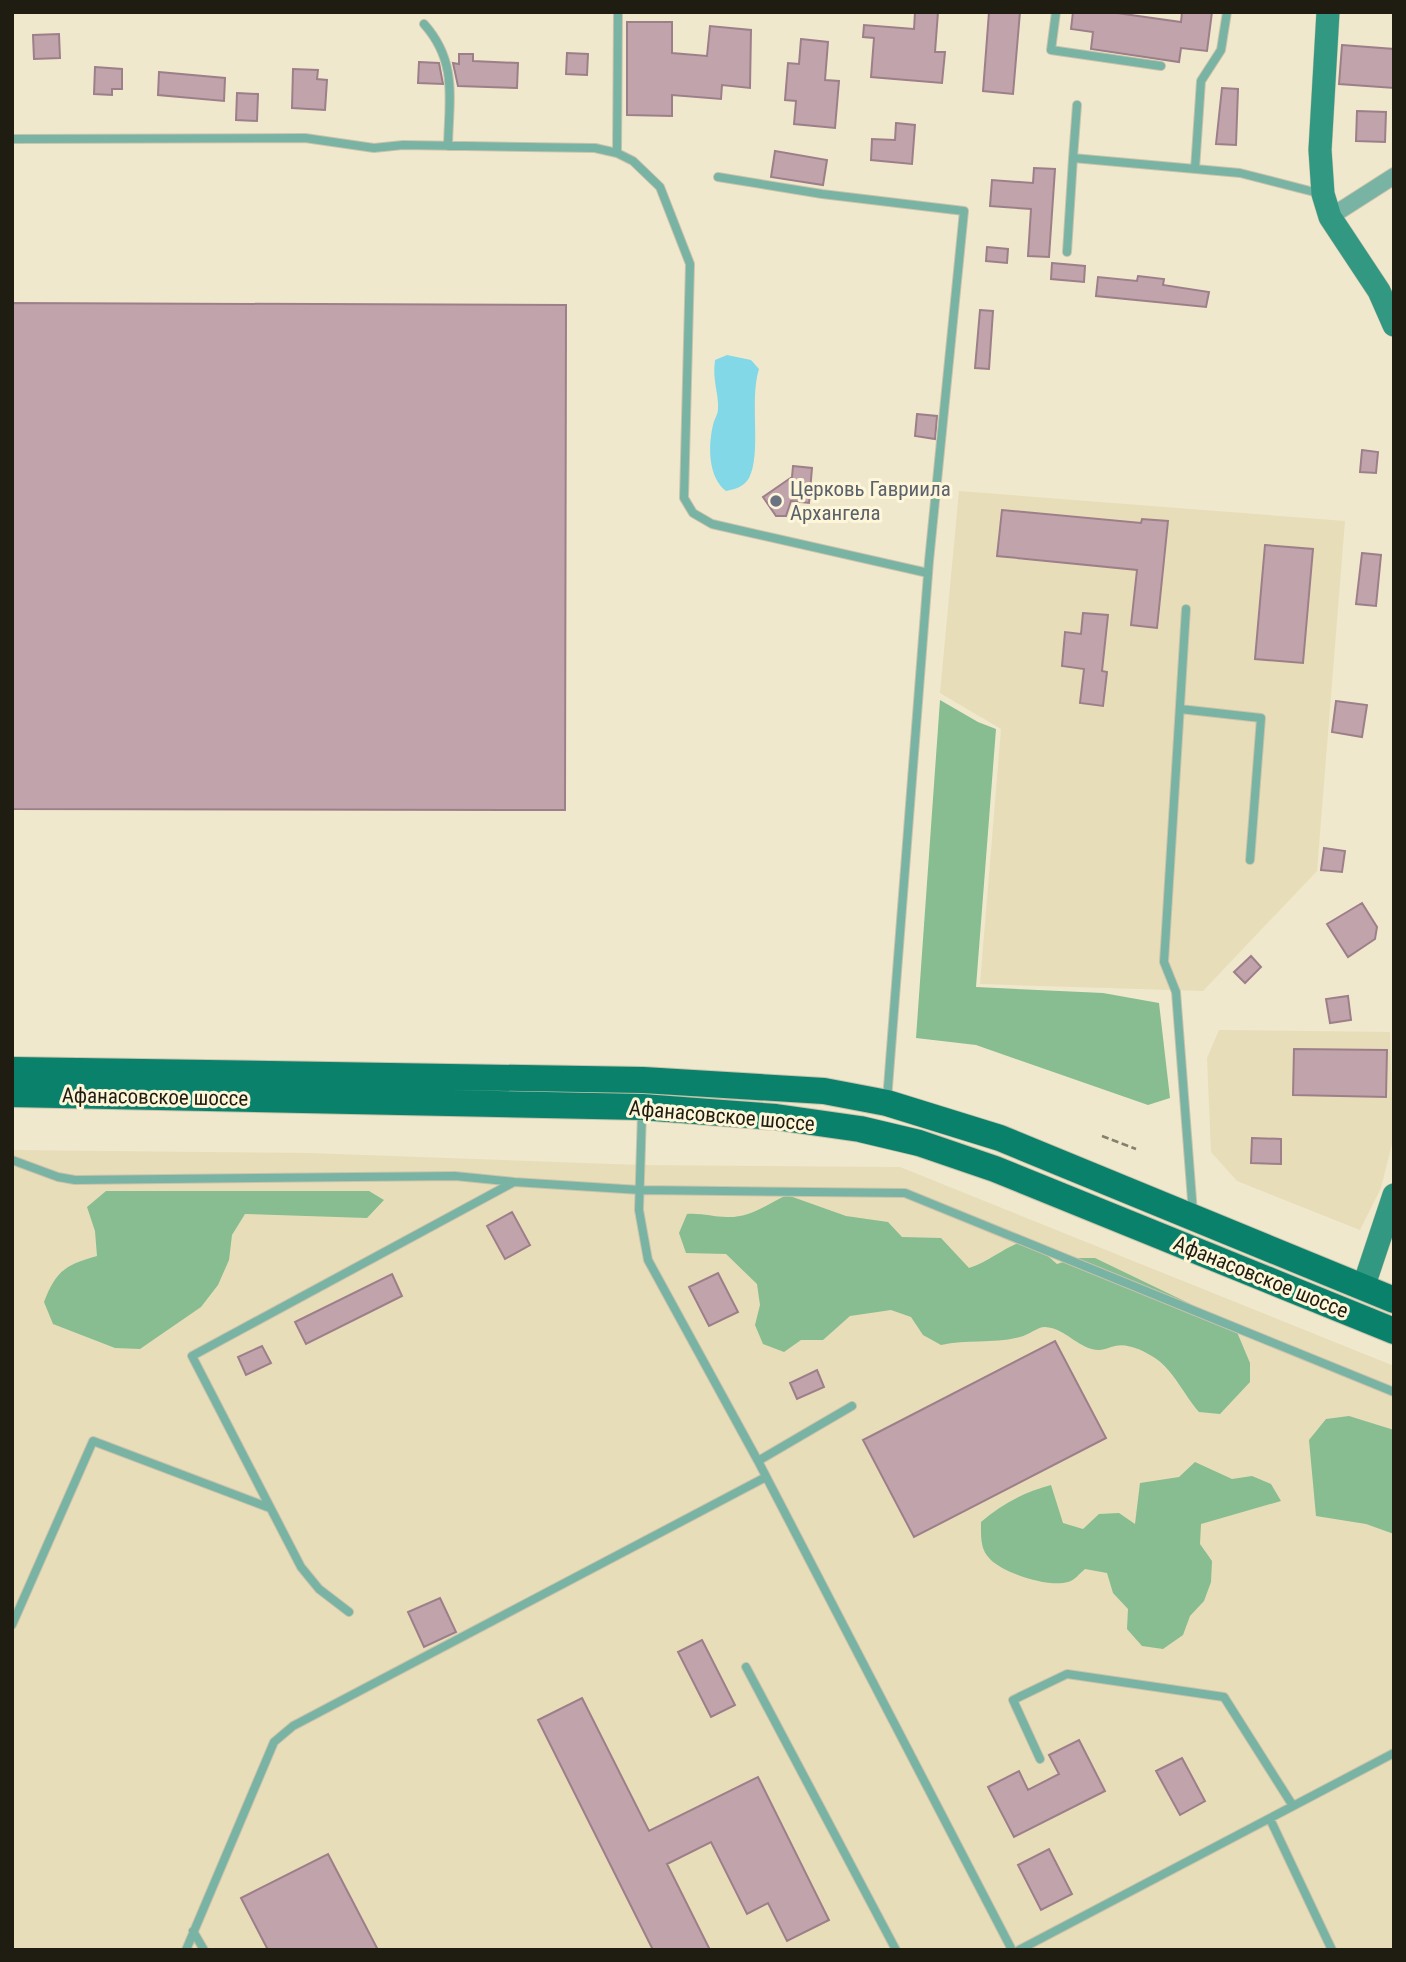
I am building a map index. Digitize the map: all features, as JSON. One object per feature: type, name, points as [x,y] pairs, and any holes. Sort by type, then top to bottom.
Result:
[{"type":"main road","name":"Афанасовское шоссе","points":[[12,1070],[643,1080],[824,1091],[887,1103],[1000,1138],[1394,1300]]},
{"type":"main road","name":"Афанасовское шоссе","points":[[12,1094],[642,1107],[776,1117],[860,1129],[919,1143],[995,1169],[1394,1331]]},
{"type":"street","points":[[1328,12],[1320,150],[1323,194],[1330,217],[1379,291],[1394,325]]},
{"type":"street","points":[[1330,217],[1394,176]]},
{"type":"street","points":[[1363,1288],[1394,1195]]},
{"type":"lane","points":[[617,153],[618,12]]},
{"type":"lane","points":[[1056,12],[1051,50],[1161,66]]},
{"type":"lane","points":[[1195,169],[1200,81],[1221,50],[1227,12]]},
{"type":"lane","points":[[424,24],[438,40],[450,69],[448,146]]},
{"type":"lane","points":[[1067,252],[1077,105]]},
{"type":"lane","points":[[12,139],[305,138],[374,148],[595,148],[617,153],[633,161],[660,187],[690,264],[684,498],[693,513],[712,524],[928,573]]},
{"type":"lane","points":[[1073,158],[1240,173],[1323,194]]},
{"type":"lane","points":[[718,177],[822,194],[964,211],[928,573],[887,1103]]},
{"type":"lane","points":[[1186,609],[1164,962],[1175,992],[1194,1220]]},
{"type":"lane","points":[[1180,709],[1261,718],[1250,860]]},
{"type":"lane","points":[[643,1080],[640,1190],[642,1235],[648,1260],[758,1461],[1012,1950]]},
{"type":"lane","points":[[12,1160],[58,1177],[75,1180],[455,1176],[640,1190],[905,1193],[1394,1392]]},
{"type":"lane","points":[[349,1612],[319,1589],[301,1567],[192,1356],[514,1182]]},
{"type":"lane","points":[[758,1461],[852,1406]]},
{"type":"lane","points":[[12,1625],[93,1441],[271,1508]]},
{"type":"lane","points":[[186,1950],[274,1742],[293,1726],[766,1477]]},
{"type":"lane","points":[[746,1667],[896,1950]]},
{"type":"lane","points":[[1040,1759],[1013,1700],[1067,1674],[1224,1697],[1293,1806]]},
{"type":"lane","points":[[1019,1950],[1394,1753]]},
{"type":"lane","points":[[1270,1819],[1332,1950]]},
{"type":"lane","points":[[193,1931],[204,1950]]},
{"type":"path","points":[[1102,1136],[1136,1149]]},
{"type":"shaded area","points":[[959,491],[1345,521],[1317,871],[1203,991],[980,984],[1001,729],[940,693]]},
{"type":"shaded area","points":[[1219,1030],[1390,1032],[1393,1140],[1381,1188],[1360,1230],[1237,1181],[1211,1152],[1207,1058]]},
{"type":"shaded area","points":[[12,1150],[310,1153],[641,1165],[900,1167],[1394,1366],[1394,1950],[12,1950]]},
{"type":"green space","points":[[940,700],[996,729],[976,987],[1103,993],[1159,1003],[1170,1098],[1148,1105],[976,1045],[916,1038]]},
{"type":"green space","points":[[106,1191],[369,1191],[384,1200],[367,1218],[245,1214],[232,1235],[229,1260],[218,1285],[201,1307],[140,1349],[115,1348],[53,1324],[44,1302],[53,1283],[63,1271],[69,1266],[97,1256],[95,1231],[87,1207]]},
{"type":"green space","points":[[787,1195],[846,1216],[888,1222],[902,1237],[941,1238],[969,1268],[1023,1241],[1041,1250],[1057,1264],[1075,1258],[1095,1258],[1234,1325],[1250,1363],[1250,1382],[1220,1414],[1199,1412],[1162,1363],[1136,1348],[1120,1345],[1101,1350],[1092,1349],[1053,1328],[1045,1327],[1010,1339],[941,1345],[923,1335],[911,1317],[891,1310],[850,1316],[823,1340],[801,1340],[784,1352],[763,1344],[755,1325],[760,1305],[757,1284],[726,1254],[686,1253],[679,1233],[687,1214],[735,1217],[758,1210]]},
{"type":"green space","points":[[1349,1416],[1394,1430],[1394,1534],[1366,1524],[1316,1516],[1309,1440],[1326,1419]]},
{"type":"green space","points":[[1195,1462],[1232,1479],[1252,1476],[1271,1484],[1281,1501],[1201,1524],[1200,1544],[1212,1561],[1211,1582],[1204,1601],[1190,1616],[1183,1635],[1163,1649],[1142,1646],[1127,1629],[1128,1609],[1113,1593],[1107,1573],[1085,1569],[1068,1582],[1038,1581],[996,1564],[984,1551],[981,1522],[1005,1504],[1023,1495],[1051,1485],[1063,1523],[1083,1529],[1099,1514],[1119,1513],[1135,1524],[1140,1483],[1179,1477]]},
{"type":"water","points":[[727,355],[751,360],[759,369],[755,396],[753,467],[745,484],[726,491],[716,478],[710,451],[711,433],[718,409],[715,360]]},
{"type":"building","points":[[915,12],[938,12],[935,52],[945,52],[942,83],[871,77],[874,38],[863,37],[864,25],[914,29]]},
{"type":"building","points":[[989,12],[1020,12],[1013,94],[983,91]]},
{"type":"building","points":[[1073,12],[1110,12],[1181,22],[1182,12],[1212,12],[1207,51],[1181,48],[1179,62],[1091,49],[1093,32],[1071,29]]},
{"type":"building","points":[[627,22],[672,22],[672,53],[707,56],[710,26],[751,30],[750,88],[722,85],[721,99],[672,95],[672,116],[627,115]]},
{"type":"building","points":[[59,34],[60,58],[34,59],[33,35]]},
{"type":"building","points":[[801,39],[828,42],[825,80],[839,81],[835,128],[794,124],[796,101],[785,100],[788,63],[799,64]]},
{"type":"building","points":[[1342,45],[1394,49],[1394,88],[1339,84]]},
{"type":"building","points":[[567,53],[588,54],[587,75],[566,74]]},
{"type":"building","points":[[459,54],[473,54],[473,61],[518,63],[517,88],[458,86],[453,63],[459,64]]},
{"type":"building","points":[[419,62],[439,63],[443,84],[418,83]]},
{"type":"building","points":[[95,67],[122,69],[122,89],[112,89],[112,95],[94,94]]},
{"type":"building","points":[[293,69],[318,70],[317,79],[327,80],[325,110],[292,108]]},
{"type":"building","points":[[159,72],[225,78],[224,101],[158,95]]},
{"type":"building","points":[[1222,88],[1238,89],[1236,145],[1216,144]]},
{"type":"building","points":[[237,93],[258,94],[257,121],[236,120]]},
{"type":"building","points":[[1357,111],[1386,112],[1385,142],[1356,141]]},
{"type":"building","points":[[896,123],[915,125],[912,164],[871,160],[872,139],[895,140]]},
{"type":"building","points":[[775,151],[827,160],[823,185],[771,177]]},
{"type":"building","points":[[1034,168],[1055,169],[1049,257],[1028,256],[1031,209],[990,206],[992,180],[1033,183]]},
{"type":"building","points":[[987,247],[1008,249],[1007,263],[986,261]]},
{"type":"building","points":[[1052,263],[1085,266],[1084,282],[1051,279]]},
{"type":"building","points":[[1138,276],[1164,279],[1163,285],[1209,292],[1206,307],[1096,296],[1098,277],[1137,281]]},
{"type":"building","points":[[12,303],[566,305],[565,810],[12,809]]},
{"type":"building","points":[[980,310],[993,311],[989,369],[975,368]]},
{"type":"building","points":[[917,414],[937,416],[935,439],[915,436]]},
{"type":"building","points":[[1362,450],[1378,452],[1376,473],[1360,472]]},
{"type":"building","points":[[793,466],[812,468],[809,503],[791,501],[786,516],[776,516],[763,497],[792,477]]},
{"type":"building","points":[[1002,510],[1141,523],[1142,519],[1168,521],[1157,628],[1131,625],[1137,570],[997,556]]},
{"type":"building","points":[[1265,545],[1313,549],[1303,663],[1255,659]]},
{"type":"building","points":[[1362,553],[1381,555],[1376,606],[1356,604]]},
{"type":"building","points":[[1083,613],[1108,615],[1102,671],[1107,672],[1103,706],[1080,703],[1084,669],[1062,666],[1065,632],[1081,634]]},
{"type":"building","points":[[1336,701],[1367,705],[1362,737],[1332,732]]},
{"type":"building","points":[[1324,848],[1345,851],[1342,872],[1321,870]]},
{"type":"building","points":[[1362,903],[1377,927],[1375,939],[1348,957],[1327,924]]},
{"type":"building","points":[[1251,956],[1261,967],[1245,983],[1234,972]]},
{"type":"building","points":[[1348,996],[1351,1020],[1330,1023],[1326,999]]},
{"type":"building","points":[[1294,1049],[1387,1050],[1386,1097],[1293,1095]]},
{"type":"building","points":[[1252,1138],[1281,1139],[1281,1164],[1251,1163]]},
{"type":"building","points":[[512,1212],[530,1245],[505,1259],[487,1226]]},
{"type":"building","points":[[718,1273],[738,1312],[709,1326],[689,1287]]},
{"type":"building","points":[[392,1274],[402,1296],[306,1344],[295,1322]]},
{"type":"building","points":[[1055,1341],[1106,1438],[914,1537],[863,1440]]},
{"type":"building","points":[[262,1346],[271,1363],[246,1375],[238,1357]]},
{"type":"building","points":[[817,1370],[824,1387],[797,1399],[790,1383]]},
{"type":"building","points":[[440,1598],[456,1632],[424,1647],[408,1612]]},
{"type":"building","points":[[702,1640],[735,1705],[711,1717],[678,1652]]},
{"type":"building","points":[[582,1698],[649,1831],[758,1777],[829,1920],[787,1941],[768,1903],[747,1914],[711,1842],[667,1864],[710,1950],[653,1950],[538,1720]]},
{"type":"building","points":[[1079,1740],[1105,1791],[1014,1837],[988,1787],[1019,1771],[1028,1790],[1059,1774],[1049,1755]]},
{"type":"building","points":[[1182,1758],[1205,1801],[1180,1815],[1156,1771]]},
{"type":"building","points":[[1049,1849],[1072,1894],[1041,1910],[1018,1865]]},
{"type":"building","points":[[328,1854],[378,1950],[268,1950],[241,1898]]},
{"type":"place","name":"Церковь Гавриила Архангела","points":[[776,501]]}]
